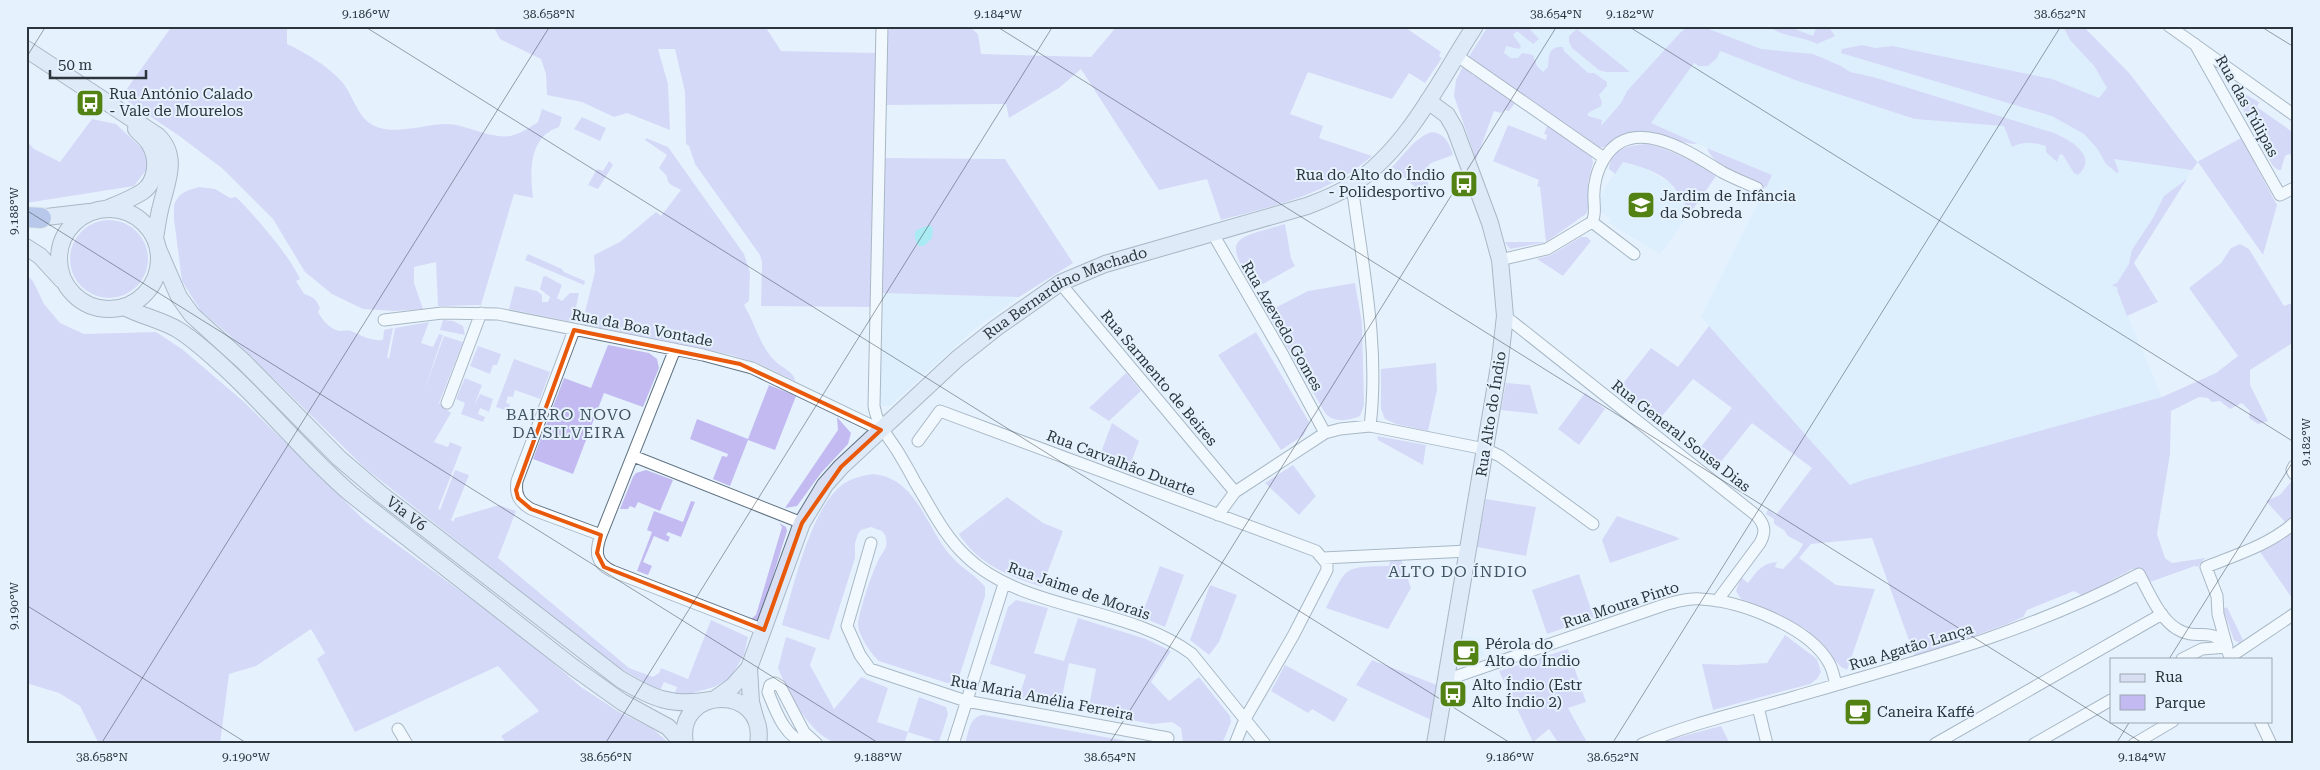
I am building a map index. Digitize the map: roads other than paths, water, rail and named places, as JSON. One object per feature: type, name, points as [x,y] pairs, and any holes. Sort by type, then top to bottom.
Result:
[{"type":"main road","name":"Rua Bernardino Machado","points":[[684,744],[685,727],[689,717],[698,707],[734,686],[749,668],[802,523],[825,485],[841,467],[957,359],[996,328],[1060,283],[1106,264],[1308,206],[1332,197],[1352,186],[1384,158],[1428,101],[1475,26]]},
{"type":"main road","points":[[26,49],[62,70],[110,106],[158,136],[170,154],[168,182],[161,206],[157,244],[159,265],[154,282],[138,300],[124,307],[111,309],[93,307],[79,299],[49,264],[26,247]]},
{"type":"main road","name":"Rua Alto do Índio","points":[[1428,101],[1440,109],[1452,122],[1490,223],[1500,260],[1505,316],[1500,360],[1436,744]]},
{"type":"main road","points":[[68,288],[60,268],[62,245],[73,225],[85,215],[102,210],[142,192],[152,180],[155,167],[154,155],[149,143],[110,106]]},
{"type":"main road","points":[[31,218],[102,210],[122,211],[137,217],[147,225],[157,244]]},
{"type":"main road","name":"Via V6","points":[[157,244],[179,297],[192,315],[244,362],[338,458],[374,488],[638,690],[668,702],[687,703],[713,699]]},
{"type":"main road","name":"Via V6","points":[[124,307],[143,317],[169,325],[194,341],[241,383],[321,466],[351,494],[588,679],[622,702],[660,722],[674,732],[684,744]]},
{"type":"main road","name":"Rua Bernardino Machado","points":[[749,668],[750,702],[756,722]]},
{"type":"main road","points":[[713,699],[728,698],[748,708],[771,744]]},
{"type":"main road","points":[[756,722],[758,744]]},
{"type":"street","points":[[881,430],[874,406],[882,26]]},
{"type":"street","points":[[2169,26],[2294,116]]},
{"type":"street","name":"Rua das Túlipas","points":[[2195,44],[2280,195],[2294,188]]},
{"type":"street","points":[[1456,55],[1604,158]]},
{"type":"street","points":[[1500,260],[1546,249],[1592,222],[1595,212],[1596,180],[1604,158],[1621,143],[1630,139],[1657,140],[1679,146],[1724,173],[1757,188]]},
{"type":"street","points":[[1352,186],[1370,325],[1373,386],[1370,426]]},
{"type":"street","points":[[1592,222],[1634,254]]},
{"type":"street","name":"Rua Azevedo Gomes","points":[[1212,234],[1284,355],[1325,433]]},
{"type":"street","name":"Rua Sarmento de Beires","points":[[1060,283],[1235,492]]},
{"type":"street","name":"Rua da Boa Vontade","points":[[384,320],[442,313],[481,313],[516,317],[730,361],[752,368],[881,430]]},
{"type":"street","points":[[447,403],[481,313]]},
{"type":"street","name":"Rua General Sousa Dias","points":[[1505,316],[1750,510],[1762,522],[1764,536],[1717,601]]},
{"type":"street","points":[[574,330],[517,481],[516,490],[518,498],[523,505],[601,535]]},
{"type":"street","points":[[674,349],[601,535],[596,553],[604,567],[764,630]]},
{"type":"street","name":"Rua Carvalhão Duarte","points":[[918,441],[940,411],[1316,551],[1324,558]]},
{"type":"street","points":[[1218,515],[1235,492],[1325,433],[1340,429],[1370,426],[1485,449],[1500,456],[1593,524]]},
{"type":"street","name":"Rua Jaime de Morais","points":[[881,430],[898,452],[954,544],[968,558],[1004,584],[1167,637],[1192,654],[1265,744]]},
{"type":"street","points":[[633,456],[802,523]]},
{"type":"street","points":[[2294,466],[2292,472],[2294,474]]},
{"type":"street","points":[[2229,654],[2218,614],[2217,596],[2206,567],[2257,546],[2278,535],[2294,522]]},
{"type":"street","name":"Rua Maria Amélia Ferreira","points":[[871,543],[847,626],[849,634],[864,663],[878,672],[966,701],[1168,738]]},
{"type":"street","points":[[1235,744],[1245,719],[1293,636],[1326,570],[1327,564],[1324,558],[1468,551]]},
{"type":"street","name":"Rua Agatão Lança","points":[[1642,744],[1681,728],[1955,651],[2033,623],[2090,599],[2139,574],[2162,614]]},
{"type":"street","points":[[953,744],[1004,584]]},
{"type":"street","name":"Rua Moura Pinto","points":[[1446,680],[1667,604],[1689,599],[1717,601],[1764,614],[1808,640],[1828,662],[1836,685]]},
{"type":"street","points":[[1936,744],[2162,614],[2177,629],[2184,632],[2214,636],[2229,654]]},
{"type":"street","points":[[2184,658],[2202,649],[2229,654],[2292,618]]},
{"type":"street","points":[[807,744],[798,741],[788,732],[768,692],[770,685],[775,683],[780,686],[799,723],[808,736],[817,744]]},
{"type":"street","points":[[2034,744],[2110,701]]},
{"type":"street","points":[[1758,707],[1767,744]]},
{"type":"street","points":[[2134,744],[2171,722]]},
{"type":"street","points":[[2260,722],[2271,744]]},
{"type":"street","points":[[788,732],[797,733],[800,730],[799,723]]},
{"type":"street","points":[[398,729],[407,744]]},
{"type":"water","points":[[930,225],[933,228],[932,238],[924,246],[918,246],[915,236],[916,231]]},
{"type":"place","name":"Rua António Calado - Vale de Mourelos","points":[[90,103]]},
{"type":"place","name":"Rua do Alto do Índio - Polidesportivo","points":[[1464,184]]},
{"type":"place","name":"Jardim de Infância da Sobreda","points":[[1641,205]]},
{"type":"place","name":"Pérola do Alto do Índio","points":[[1466,653]]},
{"type":"place","name":"Alto Índio (Estr Alto Índio 2)","points":[[1453,694]]},
{"type":"place","name":"Caneira Kaffé","points":[[1858,712]]},
{"type":"district","name":"BAIRRO NOVO DA SILVEIRA","points":[[569,423]]},
{"type":"district","name":"ALTO DO ÍNDIO","points":[[1458,571]]}]
